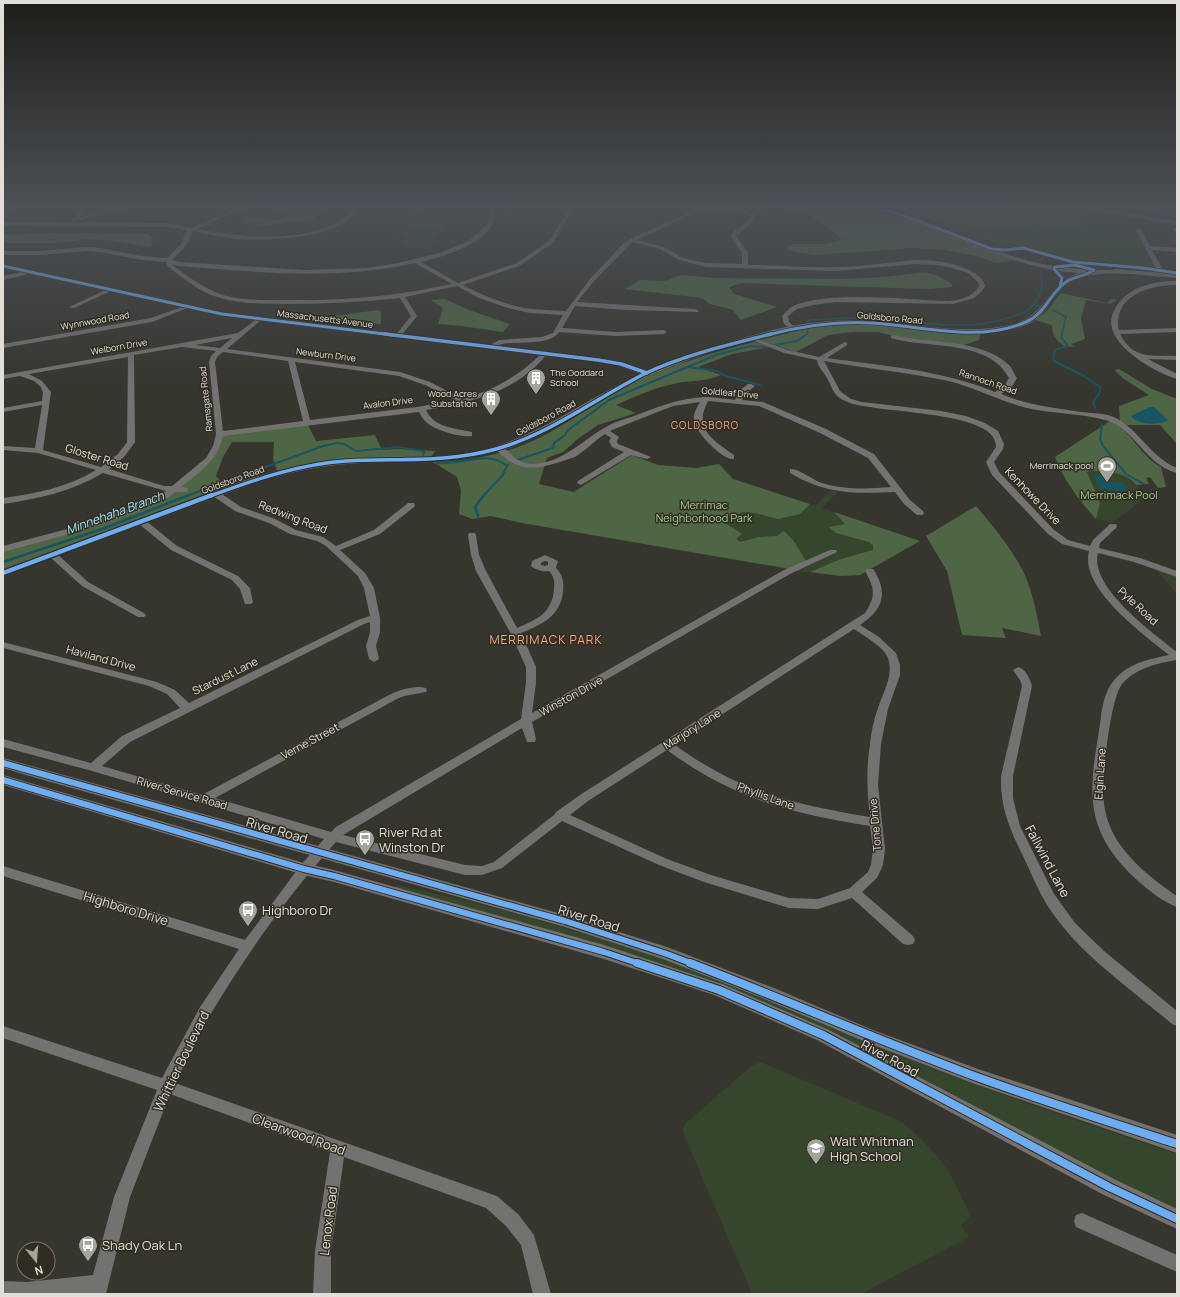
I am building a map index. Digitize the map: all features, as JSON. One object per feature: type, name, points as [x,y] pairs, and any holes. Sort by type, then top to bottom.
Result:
[{"type":"main road","name":"Massachusetts Avenue","points":[[15,269],[188,307],[258,320],[621,364],[647,373]]},
{"type":"main road","points":[[1054,269],[1062,278],[1069,275],[1080,275],[1092,272]]},
{"type":"main road","points":[[1054,269],[1146,277],[1160,274]]},
{"type":"main road","points":[[1078,269],[1092,272],[1124,272],[1177,276]]},
{"type":"main road","points":[[1060,287],[1092,272]]},
{"type":"main road","name":"Goldsboro Road","points":[[3,573],[254,480],[278,473],[324,463],[358,460],[444,459],[478,454],[499,448],[533,436],[613,390],[647,373],[689,357],[793,328],[857,322],[950,331],[981,331],[1002,329],[1024,323],[1039,314],[1060,287],[1068,280],[1080,275]]},
{"type":"main road","name":"Goldsboro Road","points":[[1060,287],[1062,278]]},
{"type":"main road","name":"River Road","points":[[3,763],[317,853],[566,921],[667,954],[768,993],[867,1035],[978,1077],[1177,1144]]},
{"type":"main road","name":"River Road","points":[[3,780],[304,869],[342,878],[604,952],[719,990],[823,1036],[1109,1187],[1177,1219]]},
{"type":"street","points":[[174,269],[209,291],[232,299],[269,302],[315,302],[356,300],[401,295],[476,279],[505,269]]},
{"type":"street","points":[[240,269],[301,273],[347,272],[376,269]]},
{"type":"street","points":[[430,269],[456,284],[482,296],[524,309],[568,313]]},
{"type":"street","points":[[490,347],[499,342],[543,339],[555,334],[573,304],[603,269]]},
{"type":"street","points":[[814,269],[841,269]]},
{"type":"street","points":[[793,328],[786,323],[785,316],[790,309],[804,304],[856,300],[949,303],[963,300],[976,293],[982,286],[981,281],[970,272],[960,269]]},
{"type":"street","points":[[1159,269],[1160,274]]},
{"type":"street","points":[[3,278],[31,272]]},
{"type":"street","points":[[1177,283],[1154,285],[1141,289],[1132,294],[1116,310],[1114,321],[1119,338],[1140,357],[1177,377]]},
{"type":"street","points":[[72,307],[110,290]]},
{"type":"street","points":[[398,336],[414,316],[401,295]]},
{"type":"street","points":[[573,304],[696,311]]},
{"type":"street","name":"Wynnwood Road","points":[[3,346],[152,320],[188,307]]},
{"type":"street","points":[[219,350],[258,320]]},
{"type":"street","points":[[558,330],[616,334],[664,332]]},
{"type":"street","points":[[1116,332],[1177,330]]},
{"type":"street","name":"Welborn Drive","points":[[3,377],[238,335]]},
{"type":"street","points":[[893,336],[900,340],[970,349],[996,358],[1006,364],[1011,371],[1013,378],[1008,386],[996,394]]},
{"type":"street","name":"Rannoch Road","points":[[752,339],[791,353],[820,359],[944,378],[974,386],[1029,406],[1112,419],[1129,430],[1155,459],[1163,465],[1177,471]]},
{"type":"street","points":[[820,359],[845,344]]},
{"type":"street","name":"Newburn Drive","points":[[183,345],[411,376],[431,383],[462,401]]},
{"type":"street","name":"Ramsgate Road","points":[[3,549],[110,519],[161,498],[209,459],[217,446],[220,434],[212,362],[214,356],[219,350]]},
{"type":"street","points":[[3,501],[42,495],[66,487],[101,470],[125,452],[131,442],[132,354]]},
{"type":"street","name":"Avalon Drive","points":[[220,434],[422,409],[462,401],[489,392],[513,381],[529,370],[544,354]]},
{"type":"street","points":[[1140,357],[1177,358]]},
{"type":"street","points":[[291,359],[307,423]]},
{"type":"street","name":"Kenhowe Drive","points":[[820,359],[820,364],[830,376],[837,393],[854,402],[877,407],[954,415],[972,420],[991,431],[996,435],[999,442],[998,449],[990,462],[995,473],[1057,537],[1071,544],[1137,560],[1177,574]]},
{"type":"street","points":[[20,374],[39,382],[45,386],[47,392],[39,451]]},
{"type":"street","points":[[738,402],[742,393],[750,386]]},
{"type":"street","points":[[705,399],[698,413],[701,428],[712,441],[732,457]]},
{"type":"street","name":"Goldleaf Drive","points":[[499,448],[508,458],[522,465],[534,466],[546,464],[572,455],[592,439],[621,423],[672,404],[705,399],[760,404],[823,431],[866,453],[907,502],[920,512]]},
{"type":"street","points":[[3,410],[46,402]]},
{"type":"street","points":[[422,409],[426,418],[430,422],[444,428],[469,434]]},
{"type":"street","points":[[605,431],[615,436],[613,441],[615,445],[647,458]]},
{"type":"street","name":"Gloster Road","points":[[3,448],[39,451],[163,488],[184,490]]},
{"type":"street","points":[[581,483],[630,452]]},
{"type":"street","points":[[793,471],[808,480],[838,490],[855,492],[896,488]]},
{"type":"street","name":"Redwing Road","points":[[216,494],[238,509],[272,521],[293,532],[320,539],[334,548],[367,581],[375,618],[371,646],[374,659]]},
{"type":"street","points":[[334,548],[377,532],[411,505]]},
{"type":"street","points":[[142,522],[174,548],[235,578],[245,588],[248,602]]},
{"type":"street","points":[[1092,549],[1102,534],[1113,526]]},
{"type":"street","points":[[472,534],[475,555],[480,571],[515,632],[530,667],[531,684],[526,721],[531,739]]},
{"type":"street","name":"Pyle Road","points":[[1092,549],[1093,569],[1105,591],[1119,607],[1177,657]]},
{"type":"street","name":"Winston Drive","points":[[317,853],[340,830],[526,721],[788,572],[833,552]]},
{"type":"street","points":[[53,555],[85,584],[141,616]]},
{"type":"street","points":[[515,632],[542,621],[553,612],[559,591],[559,578],[550,567]]},
{"type":"street","name":"Marjory Lane","points":[[478,872],[489,870],[498,865],[560,815],[667,744],[869,615],[878,600],[878,586],[870,571]]},
{"type":"street","name":"Stardust Lane","points":[[93,767],[126,739],[361,622],[375,618]]},
{"type":"street","name":"Tone Drive","points":[[560,815],[663,862],[789,904],[818,904],[854,892],[872,875],[877,865],[879,849],[872,785],[875,744],[883,709],[895,676],[895,666],[892,655],[884,645],[854,626]]},
{"type":"street","name":"Haviland Drive","points":[[3,645],[153,684],[170,692],[187,708]]},
{"type":"street","name":"Elgin Lane","points":[[1177,657],[1152,662],[1136,668],[1122,678],[1113,689],[1108,702],[1098,786],[1098,806],[1103,824],[1112,841],[1126,860],[1144,878],[1177,902]]},
{"type":"street","name":"Fallwind Lane","points":[[1018,670],[1025,679],[1027,686],[1007,776],[1007,807],[1012,825],[1057,910],[1070,926],[1121,973],[1177,1020]]},
{"type":"street","name":"Verne Street","points":[[202,800],[393,697],[422,690]]},
{"type":"street","name":"River Service Road","points":[[3,743],[93,767],[333,837],[478,872]]},
{"type":"street","name":"Phyllis Lane","points":[[667,744],[714,776],[759,796],[786,806],[875,822]]},
{"type":"street","name":"Whittier Boulevard","points":[[98,1289],[122,1197],[166,1086],[205,1011],[248,946],[317,853]]},
{"type":"street","name":"Highboro Drive","points":[[3,870],[248,946]]},
{"type":"street","points":[[854,892],[908,940]]},
{"type":"street","name":"Clearwood Road","points":[[3,1032],[166,1086],[491,1202],[512,1220],[528,1241],[542,1294]]},
{"type":"street","name":"Lenox Road","points":[[322,1294],[323,1251],[338,1148]]},
{"type":"street","points":[[1082,1221],[1177,1264]]},
{"type":"street","points":[[3,1290],[27,1291],[98,1289]]},
{"type":"green space","points":[[925,272],[936,275],[953,284],[951,287],[930,289],[742,283],[729,287],[734,294],[777,307],[741,320],[733,310],[710,304],[702,298],[625,289],[640,280],[665,281],[681,275],[715,278],[842,279],[885,277]]},
{"type":"green space","points":[[1110,276],[1139,277],[1144,279],[1091,281],[1088,279]]},
{"type":"green space","points":[[1061,293],[1107,303],[1111,299],[1116,300],[1111,304],[1086,300],[1081,318],[1085,339],[1071,344],[1075,347],[1065,346],[1060,343],[1054,334],[1052,325],[1035,320],[1046,312]]},
{"type":"green space","points":[[445,299],[469,310],[510,324],[503,332],[438,324],[443,308],[431,300]]},
{"type":"green space","points":[[378,310],[381,312],[381,324],[334,321],[334,316]]},
{"type":"green space","points":[[853,324],[941,332],[981,333],[979,340],[957,347],[878,332],[852,332],[828,335],[796,352],[760,340],[814,327]]},
{"type":"green space","name":"Merrimac Neighborhood Park","points":[[755,342],[769,347],[732,354],[698,367],[721,375],[709,379],[678,383],[662,387],[616,405],[636,413],[598,425],[579,438],[563,452],[547,458],[539,484],[574,492],[632,455],[658,465],[696,468],[719,464],[733,479],[810,504],[800,514],[778,519],[755,513],[744,512],[727,517],[722,521],[742,534],[736,539],[740,542],[759,537],[777,536],[784,531],[793,540],[806,561],[791,569],[522,523],[491,516],[472,519],[459,514],[461,490],[457,477],[433,462],[488,456],[527,444],[622,389],[649,376],[694,359]]},
{"type":"green space","points":[[1119,369],[1152,389],[1177,399],[1177,444],[1160,425],[1127,425],[1120,421],[1119,406],[1149,395],[1124,379],[1114,370]]},
{"type":"green space","points":[[1110,421],[1118,425],[1147,457],[1161,467],[1166,487],[1158,488],[1150,477],[1146,478],[1149,484],[1136,485],[1127,477],[1114,473],[1099,471],[1087,472],[1100,503],[1096,519],[1072,490],[1055,457]]},
{"type":"green space","points":[[307,423],[316,441],[375,435],[382,450],[397,449],[435,451],[429,460],[366,460],[278,473],[273,459],[274,442],[232,442],[223,457],[216,476],[230,489],[3,569],[3,549],[74,530],[161,498],[209,459],[220,434]]},
{"type":"green space","name":"Merrimac Neighborhood Park","points":[[632,455],[658,465],[696,468],[719,464],[733,479],[815,506],[832,490],[838,492],[822,508],[920,541],[860,575],[841,576],[804,572],[522,523]]},
{"type":"green space","name":"Merrimack Pool","points":[[1095,471],[1123,476],[1139,486],[1140,500],[1138,503],[1112,523],[1096,519],[1100,503],[1087,472]]},
{"type":"green space","points":[[976,506],[996,530],[1024,573],[1032,596],[1041,636],[1002,628],[1006,638],[962,635],[947,571],[926,536]]},
{"type":"green space","points":[[834,512],[920,541],[860,575],[841,576],[810,572],[841,559],[873,550],[873,545],[869,542],[836,533],[829,527],[845,524]]},
{"type":"green space","points":[[1154,568],[1177,577],[1177,594],[1157,571]]},
{"type":"green space","points":[[397,885],[520,915],[678,963],[941,1072],[1026,1103],[1177,1154],[1177,1211],[1027,1136],[908,1071],[816,1026],[395,888]]},
{"type":"green space","points":[[758,1063],[763,1063],[900,1121],[907,1126],[933,1152],[949,1172],[971,1216],[961,1225],[969,1237],[861,1294],[752,1294],[684,1135],[683,1129],[685,1124],[751,1066]]},
{"type":"water","points":[[1150,407],[1154,407],[1168,420],[1148,424],[1138,421],[1131,416]]},
{"type":"water","name":"Merrimack pool","points":[[1094,475],[1106,476],[1108,482],[1124,483],[1127,491],[1100,489]]},
{"type":"waterway","name":"Minnehaha Branch","points":[[805,335],[808,333],[806,322],[811,320],[860,318],[933,324],[969,325],[1005,319],[1019,315],[1026,311],[1036,301],[1042,286],[1040,270]]},
{"type":"waterway","name":"Minnehaha Branch","points":[[1034,304],[1041,307]]},
{"type":"waterway","points":[[1053,310],[1066,317],[1062,335]]},
{"type":"waterway","name":"Minnehaha Branch","points":[[517,460],[553,448],[554,443],[565,435],[568,430],[609,400],[716,355],[750,346],[764,347],[797,341],[807,334]]},
{"type":"waterway","points":[[1062,334],[1061,337],[1068,346],[1055,350],[1053,358],[1054,361],[1084,376],[1100,387],[1100,392],[1093,402],[1095,408]]},
{"type":"waterway","points":[[688,367],[717,371],[726,376],[760,385]]},
{"type":"waterway","points":[[1102,424],[1100,439],[1103,446],[1126,474],[1144,484]]},
{"type":"waterway","name":"Minnehaha Branch","points":[[246,474],[323,446],[337,443],[344,444],[356,451],[398,447],[424,451],[423,457]]},
{"type":"waterway","name":"Minnehaha Branch","points":[[437,463],[482,458],[499,461],[507,466]]},
{"type":"waterway","points":[[483,496],[502,476],[507,466]]},
{"type":"waterway","name":"Minnehaha Branch","points":[[187,496],[232,479]]},
{"type":"waterway","name":"Minnehaha Branch","points":[[3,562],[105,528],[189,495]]},
{"type":"waterway","points":[[478,516],[475,507],[484,495]]},
{"type":"cycle path","points":[[15,269],[222,314],[598,360],[621,364],[647,373]]},
{"type":"cycle path","points":[[1054,269],[1062,278],[1060,287]]},
{"type":"cycle path","points":[[1060,287],[1073,278],[1088,274],[1094,270],[1091,269]]},
{"type":"cycle path","points":[[1145,269],[1177,273]]},
{"type":"cycle path","points":[[3,573],[254,480],[288,471],[346,461],[441,459],[478,454],[497,449],[517,442],[554,425],[627,383],[655,369],[697,354],[795,328],[828,323],[850,322],[884,324],[956,332],[992,331],[1010,328],[1033,318],[1044,308],[1060,287]]},
{"type":"cycle path","points":[[3,763],[565,921],[667,954],[768,993],[867,1035],[978,1077],[1177,1144]]},
{"type":"cycle path","points":[[3,780],[304,869],[334,876],[604,952],[719,990],[823,1035],[1109,1187],[1177,1219]]},
{"type":"place","name":"The Goddard School","points":[[536,395]]},
{"type":"place","name":"Wood Acres Substation","points":[[491,416]]},
{"type":"place","name":"Merrimack pool","points":[[1107,483]]},
{"type":"place","name":"River Rd at Winston Dr","points":[[365,856]]},
{"type":"place","name":"Highboro Dr","points":[[248,927]]},
{"type":"place","name":"Walt Whitman High School","points":[[816,1165]]},
{"type":"place","name":"Shady Oak Ln","points":[[88,1262]]},
{"type":"district","name":"GOLDSBORO","points":[[705,425]]},
{"type":"district","name":"MERRIMACK PARK","points":[[546,640]]}]
